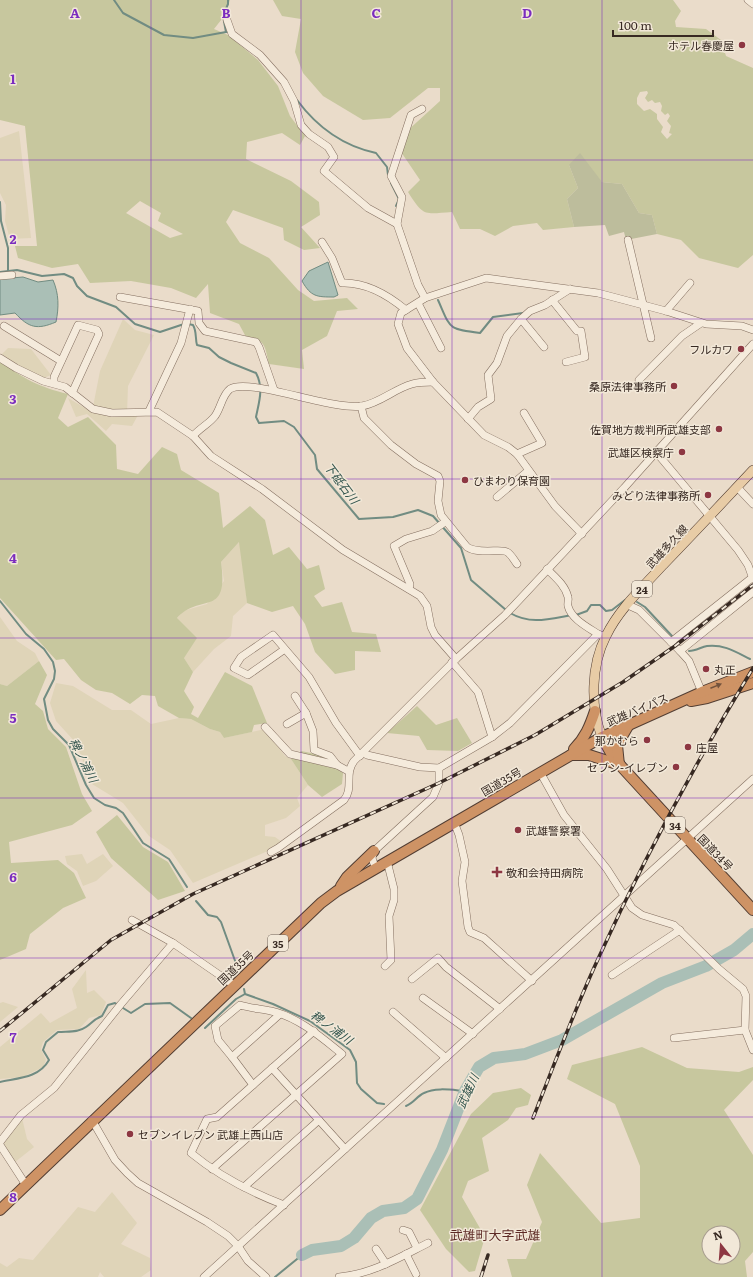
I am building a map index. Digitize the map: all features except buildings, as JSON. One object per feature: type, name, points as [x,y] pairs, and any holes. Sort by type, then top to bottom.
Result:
[{"type":"highway","name":"武雄バイパス","points":[[602,736],[703,695],[753,672]]},
{"type":"highway","name":"武雄バイパス","points":[[703,695],[753,682]]},
{"type":"highway","points":[[569,755],[581,742],[590,726],[595,711]]},
{"type":"highway","points":[[569,755],[589,755],[620,765],[617,745],[628,726]]},
{"type":"highway","name":"国道35号","points":[[0,1210],[92,1120],[321,903],[337,891],[376,867],[602,736]]},
{"type":"highway","name":"国道34号","points":[[602,736],[612,755],[620,765],[753,910]]},
{"type":"highway","points":[[337,891],[347,877],[374,851]]},
{"type":"main road","name":"武雄多久線","points":[[602,736],[595,711],[594,687],[602,636],[628,605],[753,470]]},
{"type":"street","points":[[748,0],[753,4]]},
{"type":"street","points":[[227,20],[230,32],[260,55],[284,82],[294,101],[301,125],[309,134],[328,147],[334,157],[324,171],[368,208],[397,224]]},
{"type":"street","points":[[422,109],[411,115],[391,176],[402,197],[397,224],[418,285],[425,298]]},
{"type":"street","points":[[628,240],[651,338]]},
{"type":"street","points":[[322,242],[332,258],[342,283],[356,283],[371,288],[406,310]]},
{"type":"street","points":[[0,276],[12,275]]},
{"type":"street","points":[[582,534],[555,506],[517,454],[484,435],[433,382],[414,358],[400,332],[398,318],[406,310],[425,298],[486,278],[598,293],[666,311],[701,323],[742,326],[753,330]]},
{"type":"street","points":[[666,311],[690,283]]},
{"type":"street","points":[[468,419],[478,407],[491,399],[488,374],[497,363],[506,336],[521,319],[530,312],[546,305],[570,289]]},
{"type":"street","points":[[120,297],[198,311],[199,323],[205,331],[256,342],[259,346],[266,389]]},
{"type":"street","points":[[552,300],[577,331],[581,331],[585,357],[566,362]]},
{"type":"street","points":[[418,303],[441,348]]},
{"type":"street","points":[[149,411],[181,343],[190,309]]},
{"type":"street","points":[[521,319],[544,347]]},
{"type":"street","points":[[639,380],[682,336],[701,323]]},
{"type":"street","points":[[54,383],[54,377],[78,325],[97,330],[99,334],[72,393]]},
{"type":"street","points":[[4,326],[62,361]]},
{"type":"street","points":[[271,852],[344,800],[350,790],[348,771],[362,754],[454,661],[507,612],[582,534],[753,344]]},
{"type":"street","points":[[0,358],[16,368],[43,381],[54,383],[72,393],[93,409],[112,413],[157,412],[193,436],[211,456],[262,489],[343,550],[420,596],[427,606],[431,627],[435,635],[478,692],[492,737]]},
{"type":"street","points":[[193,436],[200,428],[215,417],[226,393],[230,389],[237,387],[266,389],[336,406],[361,406],[412,384],[433,382]]},
{"type":"street","points":[[361,406],[364,418],[391,445],[416,464],[438,476],[440,481],[439,509],[445,522],[471,550],[508,552],[517,564]]},
{"type":"street","points":[[517,454],[542,442],[524,413]]},
{"type":"street","points":[[656,452],[738,550],[748,565],[753,578],[671,642]]},
{"type":"street","points":[[497,497],[528,471]]},
{"type":"street","points":[[737,487],[753,504]]},
{"type":"street","points":[[409,589],[410,584],[394,546],[406,538],[432,531],[445,522]]},
{"type":"street","points":[[285,649],[248,675],[234,668],[241,657],[273,635],[285,649],[309,678],[336,723],[362,754],[420,767],[439,768],[492,737],[510,723],[602,636],[574,615],[568,606],[568,598],[564,587],[548,569]]},
{"type":"street","points":[[680,650],[753,592]]},
{"type":"street","points":[[628,605],[638,610],[690,661],[703,695]]},
{"type":"street","points":[[295,696],[306,713],[313,731],[314,750],[330,756],[337,765]]},
{"type":"street","points":[[287,724],[306,713]]},
{"type":"street","points":[[265,727],[290,754],[337,765],[348,771]]},
{"type":"street","points":[[376,867],[372,858],[374,851],[433,797],[439,783],[439,768]]},
{"type":"street","points":[[540,772],[564,815],[607,869],[632,908],[642,915],[674,925],[719,969],[743,989],[746,996],[745,1030],[753,1050]]},
{"type":"street","points":[[204,1277],[625,897],[687,838],[753,779]]},
{"type":"street","points":[[454,822],[459,835],[465,862],[462,881],[468,927],[470,932],[484,938],[532,981]]},
{"type":"street","points":[[385,966],[391,960],[389,916],[394,900],[394,889],[387,861]]},
{"type":"street","points":[[132,920],[173,943],[234,985]]},
{"type":"street","points":[[612,975],[680,930]]},
{"type":"street","points":[[26,1185],[0,1143],[21,1115],[54,1088],[173,943]]},
{"type":"street","points":[[412,980],[438,958],[446,967],[500,1009]]},
{"type":"street","points":[[423,998],[473,1034]]},
{"type":"street","points":[[212,1169],[342,1054],[314,1031],[279,1014],[240,1005],[215,1026],[218,1040],[253,1085]]},
{"type":"street","points":[[393,1012],[446,1058]]},
{"type":"street","points":[[232,1057],[279,1014]]},
{"type":"street","points":[[674,1038],[745,1030]]},
{"type":"street","points":[[284,1205],[244,1187],[212,1169],[191,1153],[207,1119],[217,1117],[314,1031]]},
{"type":"street","points":[[272,1068],[345,1149]]},
{"type":"street","points":[[92,1120],[115,1160],[138,1183],[207,1222],[228,1236],[238,1246],[248,1261],[265,1276]]},
{"type":"street","points":[[244,1187],[319,1120]]},
{"type":"street","points":[[404,1230],[409,1232],[417,1248]]},
{"type":"street","points":[[339,1277],[371,1274],[386,1264],[428,1243]]},
{"type":"street","points":[[376,1249],[386,1264]]},
{"type":"street","points":[[406,1254],[416,1274]]},
{"type":"shaded area","points":[[19,131],[31,238],[10,239],[5,221],[6,205],[0,193],[0,138]]},
{"type":"shaded area","points":[[328,262],[338,295],[334,297],[315,295],[308,290],[302,281],[309,271]]},
{"type":"shaded area","points":[[23,277],[38,282],[53,280],[58,301],[56,322],[38,327],[29,325],[15,313],[0,315],[0,279]]},
{"type":"shaded area","points":[[123,319],[135,330],[154,335],[128,386],[127,414],[138,415],[132,426],[112,424],[106,431],[87,414],[76,417],[68,398],[92,412],[100,371]]},
{"type":"shaded area","points":[[8,348],[31,349],[51,375],[44,378],[13,363],[2,354]]},
{"type":"shaded area","points":[[240,541],[247,603],[233,616],[231,636],[214,649],[193,672],[184,658],[177,618],[183,611],[207,604],[224,581],[221,562]]},
{"type":"shaded area","points":[[0,617],[17,641],[35,653],[39,661],[7,686],[0,684]]},
{"type":"shaded area","points":[[56,683],[73,686],[112,710],[131,710],[151,724],[179,718],[191,719],[210,729],[220,732],[224,738],[265,729],[285,756],[291,759],[308,785],[297,798],[300,806],[286,818],[265,825],[265,836],[275,837],[282,842],[275,848],[193,883],[170,850],[149,836],[123,803],[92,784],[76,743],[56,721],[50,703]]},
{"type":"shaded area","points":[[82,854],[87,864],[103,854],[113,866],[96,881],[83,886],[77,871],[67,864],[65,856]]},
{"type":"shaded area","points":[[86,970],[87,993],[94,990],[106,1002],[101,1015],[89,1018],[79,1029],[57,1030],[43,1042],[41,1049],[46,1060],[43,1067],[23,1077],[0,1079],[0,1047],[41,1013],[50,1023],[77,1008],[72,989]]},
{"type":"shaded area","points":[[3,1002],[18,1007],[0,1022],[0,1003]]},
{"type":"shaded area","points":[[22,1118],[27,1139],[34,1147],[15,1162],[3,1143]]},
{"type":"shaded area","points":[[112,1192],[137,1223],[121,1244],[150,1258],[151,1270],[141,1277],[104,1277],[100,1272],[98,1277],[0,1277],[0,1263],[7,1267],[19,1258],[33,1260],[78,1207],[95,1212]]},
{"type":"green space","points":[[0,0],[230,0],[225,15],[214,29],[228,35],[258,60],[278,86],[290,116],[305,136],[300,145],[282,133],[247,142],[246,159],[291,181],[319,202],[320,215],[301,227],[320,248],[304,250],[284,240],[283,228],[233,210],[226,222],[240,243],[269,258],[298,290],[314,301],[347,298],[358,309],[337,311],[327,336],[302,350],[304,369],[269,364],[264,345],[261,342],[253,338],[246,337],[239,324],[210,313],[208,284],[196,298],[171,288],[131,281],[90,283],[78,264],[52,268],[18,258],[15,246],[37,246],[25,126],[0,120]],"holes":[[[140,201],[161,213],[158,221],[183,234],[170,238],[126,213]]]},
{"type":"green space","points":[[273,0],[673,0],[681,11],[675,21],[676,27],[706,29],[721,40],[726,56],[753,68],[753,255],[738,268],[699,258],[681,240],[657,234],[652,215],[639,213],[622,184],[602,182],[569,165],[578,188],[567,199],[574,227],[543,230],[537,223],[513,226],[495,236],[480,229],[460,229],[452,212],[430,213],[422,210],[408,192],[420,180],[399,149],[406,132],[440,101],[440,88],[428,88],[390,118],[363,120],[323,96],[303,73],[295,52],[301,19],[282,16]],"holes":[[[647,91],[648,93],[645,98],[648,102],[652,100],[655,103],[660,102],[662,106],[661,111],[665,115],[668,113],[670,116],[667,121],[671,126],[669,133],[672,134],[667,139],[661,132],[663,127],[657,119],[657,114],[650,109],[644,111],[637,104],[637,98],[640,92]]]},
{"type":"green space","points":[[580,153],[602,182],[622,184],[639,213],[652,215],[657,234],[626,240],[624,232],[609,236],[605,225],[574,227],[567,199],[578,188],[569,165]]},
{"type":"green space","points":[[0,361],[32,382],[68,394],[58,418],[68,427],[88,417],[116,445],[117,469],[138,474],[162,447],[177,454],[181,470],[219,493],[223,528],[250,506],[265,520],[273,555],[289,547],[307,569],[319,565],[325,589],[314,596],[322,607],[342,602],[352,632],[376,634],[381,652],[355,651],[355,670],[335,674],[315,652],[305,624],[293,606],[272,612],[247,603],[239,542],[221,562],[221,591],[217,598],[211,602],[186,610],[177,618],[197,638],[184,658],[193,672],[184,691],[194,707],[191,714],[198,718],[225,672],[252,686],[267,723],[254,725],[252,732],[224,738],[220,732],[210,729],[191,719],[179,718],[158,706],[155,696],[142,695],[130,704],[112,693],[96,690],[81,680],[64,659],[56,660],[0,598]]},
{"type":"green space","points":[[39,661],[47,675],[35,704],[43,711],[48,729],[66,747],[82,794],[92,811],[72,825],[9,842],[11,863],[58,860],[74,873],[86,898],[63,908],[30,934],[26,949],[0,960],[0,684],[7,686]]},
{"type":"green space","points":[[417,706],[436,725],[457,718],[472,743],[458,751],[427,750],[419,736],[387,733]]},
{"type":"green space","points":[[301,751],[326,756],[343,773],[342,784],[322,797],[308,785],[291,759]]},
{"type":"green space","points":[[117,815],[143,847],[168,862],[185,891],[158,900],[111,858],[96,832]]},
{"type":"green space","points":[[642,1047],[687,1068],[739,1072],[753,1067],[753,1080],[724,1110],[753,1155],[753,1252],[745,1261],[747,1277],[512,1277],[507,1259],[526,1259],[542,1222],[527,1185],[540,1153],[601,1223],[640,1218],[640,1166],[615,1104],[567,1079],[572,1065]]},
{"type":"green space","points":[[521,1088],[531,1095],[528,1105],[516,1108],[508,1120],[482,1138],[489,1171],[468,1181],[462,1197],[485,1237],[475,1271],[469,1272],[446,1249],[420,1210],[471,1114],[493,1093]]},
{"type":"waterway","points":[[114,0],[123,13],[164,35],[193,38],[226,32]]},
{"type":"waterway","points":[[228,0],[223,16],[226,32],[229,32]]},
{"type":"waterway","points":[[297,100],[313,119],[332,134],[353,146],[376,153],[387,167],[388,175]]},
{"type":"waterway","points":[[391,183],[399,199],[396,206]]},
{"type":"waterway","points":[[0,202],[1,221],[8,248],[8,271]]},
{"type":"waterway","name":"下砥石川","points":[[0,272],[17,270],[42,276],[64,274],[73,278],[77,286],[87,296],[116,307],[135,324],[160,332],[184,324]]},
{"type":"waterway","points":[[438,300],[448,322],[456,328],[469,332],[480,333],[493,317],[523,313]]},
{"type":"waterway","name":"下砥石川","points":[[188,324],[193,325],[197,345],[209,348],[219,357],[256,373],[260,384],[256,417],[259,423],[284,421],[294,427],[315,455],[317,469],[359,519],[393,517],[418,510],[433,516],[461,548],[471,580],[506,610]]},
{"type":"waterway","name":"下砥石川","points":[[576,615],[587,611],[591,605],[600,605],[606,611],[612,610],[625,600]]},
{"type":"waterway","name":"稗ノ浦川","points":[[0,601],[26,634],[44,649],[53,662],[55,671],[54,679],[44,699],[48,720],[53,729],[69,745],[86,785],[94,798],[105,805],[116,808],[123,813],[143,843],[169,859],[187,887]]},
{"type":"waterway","name":"下砥石川","points":[[637,602],[645,607],[672,636]]},
{"type":"waterway","name":"下砥石川","points":[[510,613],[518,617],[533,620],[572,615]]},
{"type":"waterway","name":"下砥石川","points":[[689,651],[707,646],[719,646],[730,649],[750,659]]},
{"type":"waterway","name":"稗ノ浦川","points":[[196,901],[208,915],[217,917],[221,922],[238,969]]},
{"type":"waterway","name":"武雄川","points":[[302,1255],[312,1250],[341,1246],[354,1238],[371,1218],[383,1211],[404,1208],[417,1199],[442,1150],[465,1091],[479,1067],[494,1058],[525,1054],[562,1040],[662,983],[706,966],[734,950],[753,934]]},
{"type":"waterway","name":"稗ノ浦川","points":[[244,989],[245,994],[273,1004],[310,1021],[350,1050],[356,1062],[357,1083],[361,1089],[377,1103],[384,1104]]},
{"type":"waterway","points":[[205,1028],[236,999],[245,994]]},
{"type":"waterway","points":[[0,1082],[28,1076],[40,1070],[49,1060],[43,1050],[46,1042],[58,1032],[83,1029],[102,1016],[108,1005],[115,1003],[131,1013],[145,1004],[170,1003],[191,1018]]},
{"type":"waterway","name":"稗ノ浦川","points":[[406,1106],[422,1094],[429,1091],[444,1089],[465,1091]]},
{"type":"waterway","name":"武雄川","points":[[275,1277],[302,1255]]},
{"type":"railway","points":[[0,1031],[111,940],[193,894],[439,783],[535,735],[623,682],[675,646],[753,585]]},
{"type":"railway","points":[[533,1118],[564,1038],[598,959],[652,847],[711,739],[753,668]]},
{"type":"railway","points":[[481,1277],[488,1255]]},
{"type":"place","name":"ホテル春慶屋","points":[[742,45]]},
{"type":"place","name":"フルカワ","points":[[741,349]]},
{"type":"place","name":"桑原法律事務所","points":[[674,386]]},
{"type":"place","name":"佐賀地方裁判所武雄支部","points":[[719,429]]},
{"type":"place","name":"武雄区検察庁","points":[[682,452]]},
{"type":"place","name":"ひまわり保育園","points":[[465,480]]},
{"type":"place","name":"みどり法律事務所","points":[[708,495]]},
{"type":"place","name":"丸正","points":[[706,669]]},
{"type":"place","name":"那かむら","points":[[647,740]]},
{"type":"place","name":"庄屋","points":[[688,747]]},
{"type":"place","name":"セブン-イレブン","points":[[676,767]]},
{"type":"place","name":"武雄警察署","points":[[518,830]]},
{"type":"place","name":"敬和会持田病院","points":[[497,872]]},
{"type":"place","name":"セブンイレブン 武雄上西山店","points":[[130,1134]]},
{"type":"district","name":"武雄町大字武雄","points":[[495,1234]]}]
